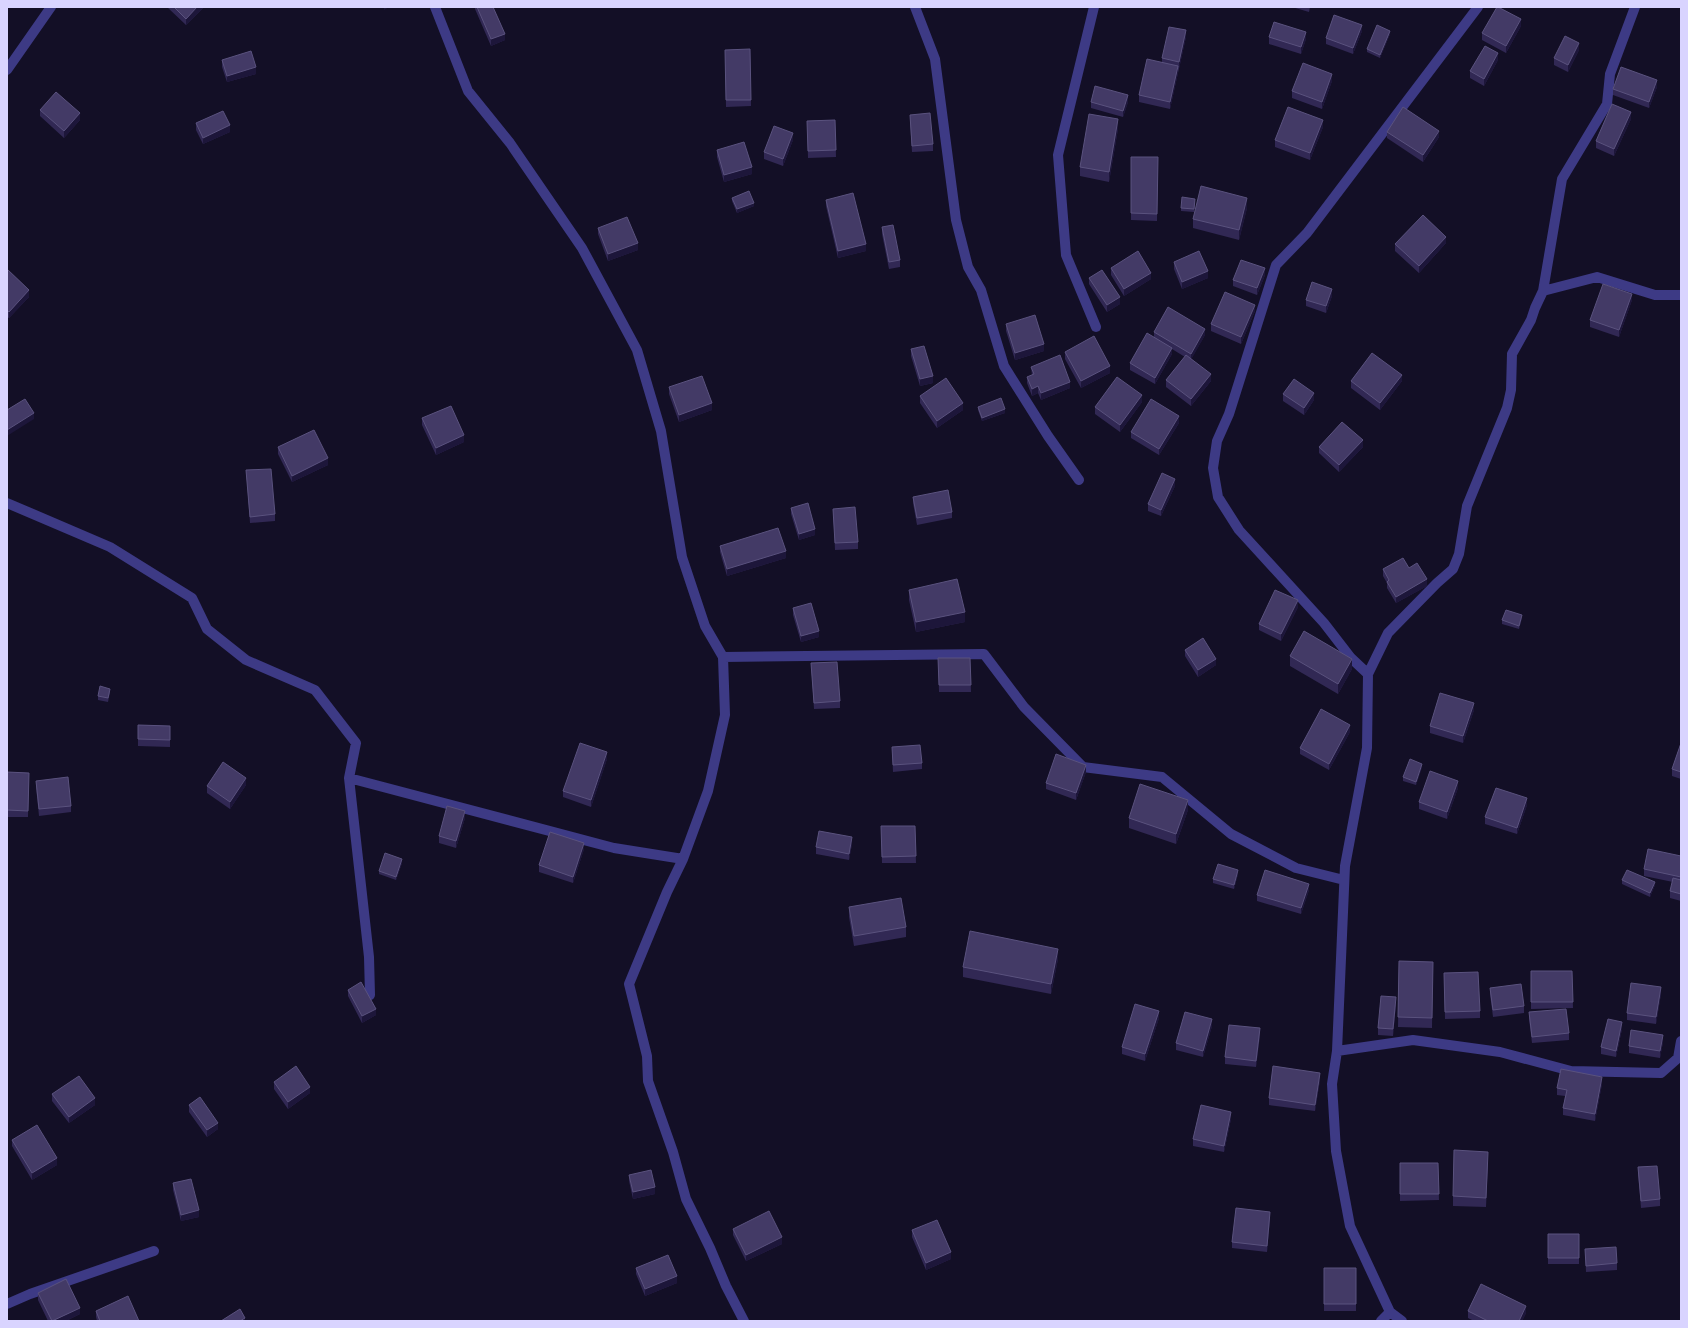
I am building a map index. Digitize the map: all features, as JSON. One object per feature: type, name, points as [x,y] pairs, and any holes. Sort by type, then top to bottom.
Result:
[{"type":"street","points":[[7,70],[51,7]]},
{"type":"street","points":[[435,7],[468,91],[510,143],[582,248],[637,350],[661,431],[682,557],[705,626],[723,657],[725,715],[708,791],[683,859],[667,892],[629,984],[647,1056],[648,1081],[673,1152],[686,1199],[710,1248],[726,1286],[744,1321]]},
{"type":"street","points":[[915,7],[936,59],[956,220],[968,266],[981,290],[1004,366],[1048,436],[1079,480]]},
{"type":"street","points":[[1094,7],[1058,155],[1066,255],[1096,327]]},
{"type":"street","points":[[1368,674],[1351,658],[1324,623],[1239,530],[1218,497],[1213,468],[1217,441],[1229,414],[1276,265],[1307,233],[1478,7]]},
{"type":"street","points":[[1402,1321],[1390,1312],[1350,1226],[1336,1144],[1332,1084],[1337,1051],[1345,866],[1367,748],[1368,674],[1388,634],[1437,583],[1453,569],[1459,554],[1467,506],[1507,408],[1511,390],[1512,354],[1532,320],[1535,308],[1543,291],[1562,179],[1607,104],[1610,74],[1635,7]]},
{"type":"street","points":[[1543,291],[1597,277],[1655,295],[1681,295]]},
{"type":"street","points":[[7,503],[110,547],[192,598],[207,629],[246,660],[315,690],[356,743],[349,778],[369,957],[370,995]]},
{"type":"street","points":[[723,657],[984,654],[1024,707],[1083,767],[1162,777],[1231,834],[1296,868],[1344,880]]},
{"type":"street","points":[[349,778],[614,848],[683,859]]},
{"type":"street","points":[[1337,1051],[1413,1040],[1500,1052],[1571,1071],[1661,1072],[1678,1058],[1681,1041]]},
{"type":"street","points":[[7,1304],[30,1294],[154,1251]]},
{"type":"street","points":[[1381,1321],[1390,1312]]},
{"type":"building","points":[[174,7],[197,7],[186,19]]},
{"type":"building","points":[[477,7],[493,7],[505,34],[491,39]]},
{"type":"building","points":[[1497,7],[1521,19],[1506,46],[1482,33]]},
{"type":"building","points":[[1334,15],[1362,25],[1353,48],[1326,38]]},
{"type":"building","points":[[1274,22],[1306,32],[1301,47],[1269,37]]},
{"type":"building","points":[[1377,25],[1390,31],[1380,55],[1367,49]]},
{"type":"building","points":[[1169,27],[1186,30],[1179,62],[1162,58]]},
{"type":"building","points":[[1565,36],[1579,43],[1568,65],[1554,58]]},
{"type":"building","points":[[1485,46],[1498,53],[1484,79],[1470,71]]},
{"type":"building","points":[[750,49],[751,100],[726,100],[725,50]]},
{"type":"building","points":[[251,51],[256,67],[227,76],[222,60]]},
{"type":"building","points":[[1147,59],[1178,66],[1170,102],[1139,95]]},
{"type":"building","points":[[1303,63],[1332,74],[1322,102],[1292,91]]},
{"type":"building","points":[[1621,67],[1657,80],[1649,102],[1613,89]]},
{"type":"building","points":[[1095,86],[1128,95],[1123,111],[1091,102]]},
{"type":"building","points":[[56,92],[80,113],[64,131],[40,110]]},
{"type":"building","points":[[1612,104],[1631,112],[1614,149],[1596,141]]},
{"type":"building","points":[[1288,107],[1323,120],[1310,153],[1275,140]]},
{"type":"building","points":[[1403,107],[1439,131],[1423,155],[1387,132]]},
{"type":"building","points":[[223,111],[230,125],[203,138],[196,123]]},
{"type":"building","points":[[930,113],[933,144],[912,146],[910,115]]},
{"type":"building","points":[[1089,114],[1118,119],[1109,172],[1080,167]]},
{"type":"building","points":[[835,120],[836,150],[808,151],[807,121]]},
{"type":"building","points":[[774,126],[793,133],[783,159],[764,152]]},
{"type":"building","points":[[744,142],[752,167],[724,175],[717,150]]},
{"type":"building","points":[[1131,157],[1158,157],[1157,214],[1131,213]]},
{"type":"building","points":[[1201,186],[1247,198],[1239,230],[1193,219]]},
{"type":"building","points":[[749,191],[754,203],[737,209],[732,198]]},
{"type":"building","points":[[853,193],[866,244],[838,251],[826,200]]},
{"type":"building","points":[[1182,197],[1195,199],[1194,209],[1181,208]]},
{"type":"building","points":[[1423,215],[1446,237],[1419,266],[1395,244]]},
{"type":"building","points":[[627,217],[638,243],[608,254],[598,228]]},
{"type":"building","points":[[893,225],[900,260],[889,262],[882,227]]},
{"type":"building","points":[[1138,251],[1151,273],[1124,289],[1111,268]]},
{"type":"building","points":[[1199,251],[1208,271],[1182,282],[1174,262]]},
{"type":"building","points":[[1241,260],[1265,268],[1257,288],[1233,280]]},
{"type":"building","points":[[7,269],[29,290],[9,312],[7,310]]},
{"type":"building","points":[[1102,270],[1120,297],[1107,305],[1089,278]]},
{"type":"building","points":[[1312,282],[1332,289],[1326,306],[1306,300]]},
{"type":"building","points":[[1603,284],[1632,294],[1619,330],[1590,320]]},
{"type":"building","points":[[1225,292],[1255,305],[1241,337],[1211,324]]},
{"type":"building","points":[[1168,307],[1205,329],[1191,354],[1154,332]]},
{"type":"building","points":[[1035,315],[1044,344],[1015,353],[1006,324]]},
{"type":"building","points":[[1147,333],[1172,348],[1155,378],[1130,363]]},
{"type":"building","points":[[1094,336],[1110,366],[1081,381],[1065,352]]},
{"type":"building","points":[[924,346],[933,376],[920,379],[911,349]]},
{"type":"building","points":[[1372,353],[1402,375],[1380,403],[1351,381]]},
{"type":"building","points":[[1060,355],[1070,382],[1041,393],[1038,386],[1032,389],[1027,377],[1034,374],[1031,367]]},
{"type":"building","points":[[1186,355],[1211,374],[1191,399],[1166,380]]},
{"type":"building","points":[[702,376],[712,403],[679,415],[669,387]]},
{"type":"building","points":[[1117,377],[1142,395],[1120,425],[1095,407]]},
{"type":"building","points":[[946,378],[963,403],[937,421],[920,396]]},
{"type":"building","points":[[1294,379],[1314,393],[1304,408],[1283,394]]},
{"type":"building","points":[[1001,398],[1005,409],[982,418],[978,407]]},
{"type":"building","points":[[25,399],[34,413],[7,430],[7,410]]},
{"type":"building","points":[[1151,399],[1179,416],[1159,449],[1131,432]]},
{"type":"building","points":[[451,406],[464,435],[436,448],[422,418]]},
{"type":"building","points":[[1342,422],[1363,440],[1339,465],[1319,447]]},
{"type":"building","points":[[314,430],[328,458],[292,476],[278,447]]},
{"type":"building","points":[[271,469],[275,514],[250,517],[246,470]]},
{"type":"building","points":[[1162,473],[1175,479],[1161,510],[1148,504]]},
{"type":"building","points":[[948,490],[952,512],[917,518],[913,497]]},
{"type":"building","points":[[808,503],[815,529],[799,534],[791,508]]},
{"type":"building","points":[[855,507],[858,542],[835,543],[833,509]]},
{"type":"building","points":[[778,528],[786,551],[727,569],[720,546]]},
{"type":"building","points":[[1403,558],[1409,568],[1417,563],[1427,579],[1396,597],[1387,582],[1389,580],[1383,569]]},
{"type":"building","points":[[957,579],[965,612],[916,622],[909,590]]},
{"type":"building","points":[[1275,590],[1298,600],[1281,634],[1259,624]]},
{"type":"building","points":[[811,603],[819,631],[801,636],[793,608]]},
{"type":"building","points":[[1506,610],[1522,615],[1519,626],[1502,620]]},
{"type":"building","points":[[1304,631],[1352,659],[1338,684],[1290,656]]},
{"type":"building","points":[[1203,638],[1216,659],[1198,670],[1185,650]]},
{"type":"building","points":[[938,658],[970,658],[971,685],[939,685]]},
{"type":"building","points":[[837,662],[840,701],[814,703],[811,663]]},
{"type":"building","points":[[100,686],[110,689],[108,698],[98,696]]},
{"type":"building","points":[[1440,693],[1474,703],[1463,736],[1430,726]]},
{"type":"building","points":[[1321,709],[1350,725],[1329,764],[1300,748]]},
{"type":"building","points":[[138,725],[170,726],[170,740],[138,739]]},
{"type":"building","points":[[580,743],[607,752],[591,800],[563,791]]},
{"type":"building","points":[[1681,743],[1681,772],[1672,769]]},
{"type":"building","points":[[920,745],[922,763],[893,765],[892,747]]},
{"type":"building","points":[[1056,754],[1086,765],[1076,793],[1046,783]]},
{"type":"building","points":[[1410,759],[1422,764],[1416,782],[1403,777]]},
{"type":"building","points":[[223,762],[246,778],[230,802],[207,786]]},
{"type":"building","points":[[1430,771],[1458,781],[1447,812],[1419,802]]},
{"type":"building","points":[[7,772],[29,773],[28,811],[7,810]]},
{"type":"building","points":[[68,777],[71,806],[39,809],[36,781]]},
{"type":"building","points":[[1140,784],[1188,800],[1176,834],[1129,818]]},
{"type":"building","points":[[1496,788],[1527,798],[1517,828],[1485,817]]},
{"type":"building","points":[[447,806],[465,811],[456,841],[439,836]]},
{"type":"building","points":[[881,826],[915,826],[916,856],[882,857]]},
{"type":"building","points":[[819,831],[852,837],[849,854],[816,847]]},
{"type":"building","points":[[550,832],[584,843],[573,877],[539,865]]},
{"type":"building","points":[[1648,849],[1681,856],[1681,877],[1644,869]]},
{"type":"building","points":[[385,853],[402,859],[396,877],[379,871]]},
{"type":"building","points":[[1218,864],[1238,870],[1234,885],[1213,879]]},
{"type":"building","points":[[1265,870],[1309,884],[1301,908],[1257,895]]},
{"type":"building","points":[[1627,870],[1655,882],[1650,893],[1622,880]]},
{"type":"building","points":[[1673,878],[1681,880],[1681,894],[1670,891]]},
{"type":"building","points":[[901,898],[906,927],[854,936],[849,907]]},
{"type":"building","points":[[970,931],[1058,949],[1051,984],[963,967]]},
{"type":"building","points":[[1399,961],[1433,962],[1432,1018],[1398,1017]]},
{"type":"building","points":[[1531,971],[1572,971],[1573,1002],[1531,1002]]},
{"type":"building","points":[[1478,972],[1480,1011],[1445,1012],[1444,973]]},
{"type":"building","points":[[361,982],[376,1009],[362,1016],[348,990]]},
{"type":"building","points":[[1631,983],[1661,987],[1656,1017],[1627,1013]]},
{"type":"building","points":[[1521,984],[1524,1006],[1493,1010],[1490,988]]},
{"type":"building","points":[[1381,996],[1396,997],[1393,1029],[1378,1028]]},
{"type":"building","points":[[1135,1004],[1159,1011],[1145,1054],[1122,1047]]},
{"type":"building","points":[[1566,1009],[1569,1033],[1532,1037],[1529,1012]]},
{"type":"building","points":[[1185,1012],[1212,1019],[1203,1051],[1176,1043]]},
{"type":"building","points":[[1608,1019],[1622,1022],[1616,1051],[1601,1047]]},
{"type":"building","points":[[1229,1025],[1260,1028],[1256,1061],[1225,1057]]},
{"type":"building","points":[[1631,1030],[1663,1035],[1660,1051],[1629,1046]]},
{"type":"building","points":[[296,1066],[310,1087],[288,1102],[274,1082]]},
{"type":"building","points":[[1273,1066],[1320,1073],[1315,1105],[1269,1098]]},
{"type":"building","points":[[1561,1069],[1602,1077],[1595,1114],[1563,1108],[1567,1090],[1557,1088]]},
{"type":"building","points":[[79,1076],[95,1098],[69,1117],[52,1094]]},
{"type":"building","points":[[200,1097],[218,1123],[207,1130],[189,1105]]},
{"type":"building","points":[[1201,1105],[1231,1112],[1224,1146],[1193,1139]]},
{"type":"building","points":[[37,1125],[57,1158],[32,1173],[12,1140]]},
{"type":"building","points":[[1454,1150],[1488,1152],[1486,1198],[1453,1196]]},
{"type":"building","points":[[1400,1163],[1438,1163],[1439,1194],[1400,1194]]},
{"type":"building","points":[[1657,1166],[1660,1199],[1641,1201],[1638,1167]]},
{"type":"building","points":[[651,1170],[655,1187],[633,1192],[629,1175]]},
{"type":"building","points":[[191,1179],[199,1210],[181,1215],[173,1183]]},
{"type":"building","points":[[1236,1208],[1270,1212],[1267,1246],[1232,1242]]},
{"type":"building","points":[[769,1211],[782,1237],[746,1255],[733,1229]]},
{"type":"building","points":[[937,1220],[951,1252],[926,1263],[912,1230]]},
{"type":"building","points":[[1548,1234],[1579,1234],[1579,1258],[1548,1258]]},
{"type":"building","points":[[1616,1247],[1617,1263],[1586,1266],[1585,1249]]},
{"type":"building","points":[[668,1255],[677,1276],[645,1289],[636,1268]]},
{"type":"building","points":[[1324,1268],[1356,1268],[1356,1304],[1324,1304]]},
{"type":"building","points":[[66,1279],[80,1308],[52,1321],[38,1293]]},
{"type":"building","points":[[1481,1284],[1526,1306],[1519,1321],[1488,1321],[1468,1311]]},
{"type":"building","points":[[128,1296],[139,1321],[100,1321],[96,1311]]},
{"type":"building","points":[[240,1309],[245,1318],[240,1321],[221,1321]]}]
